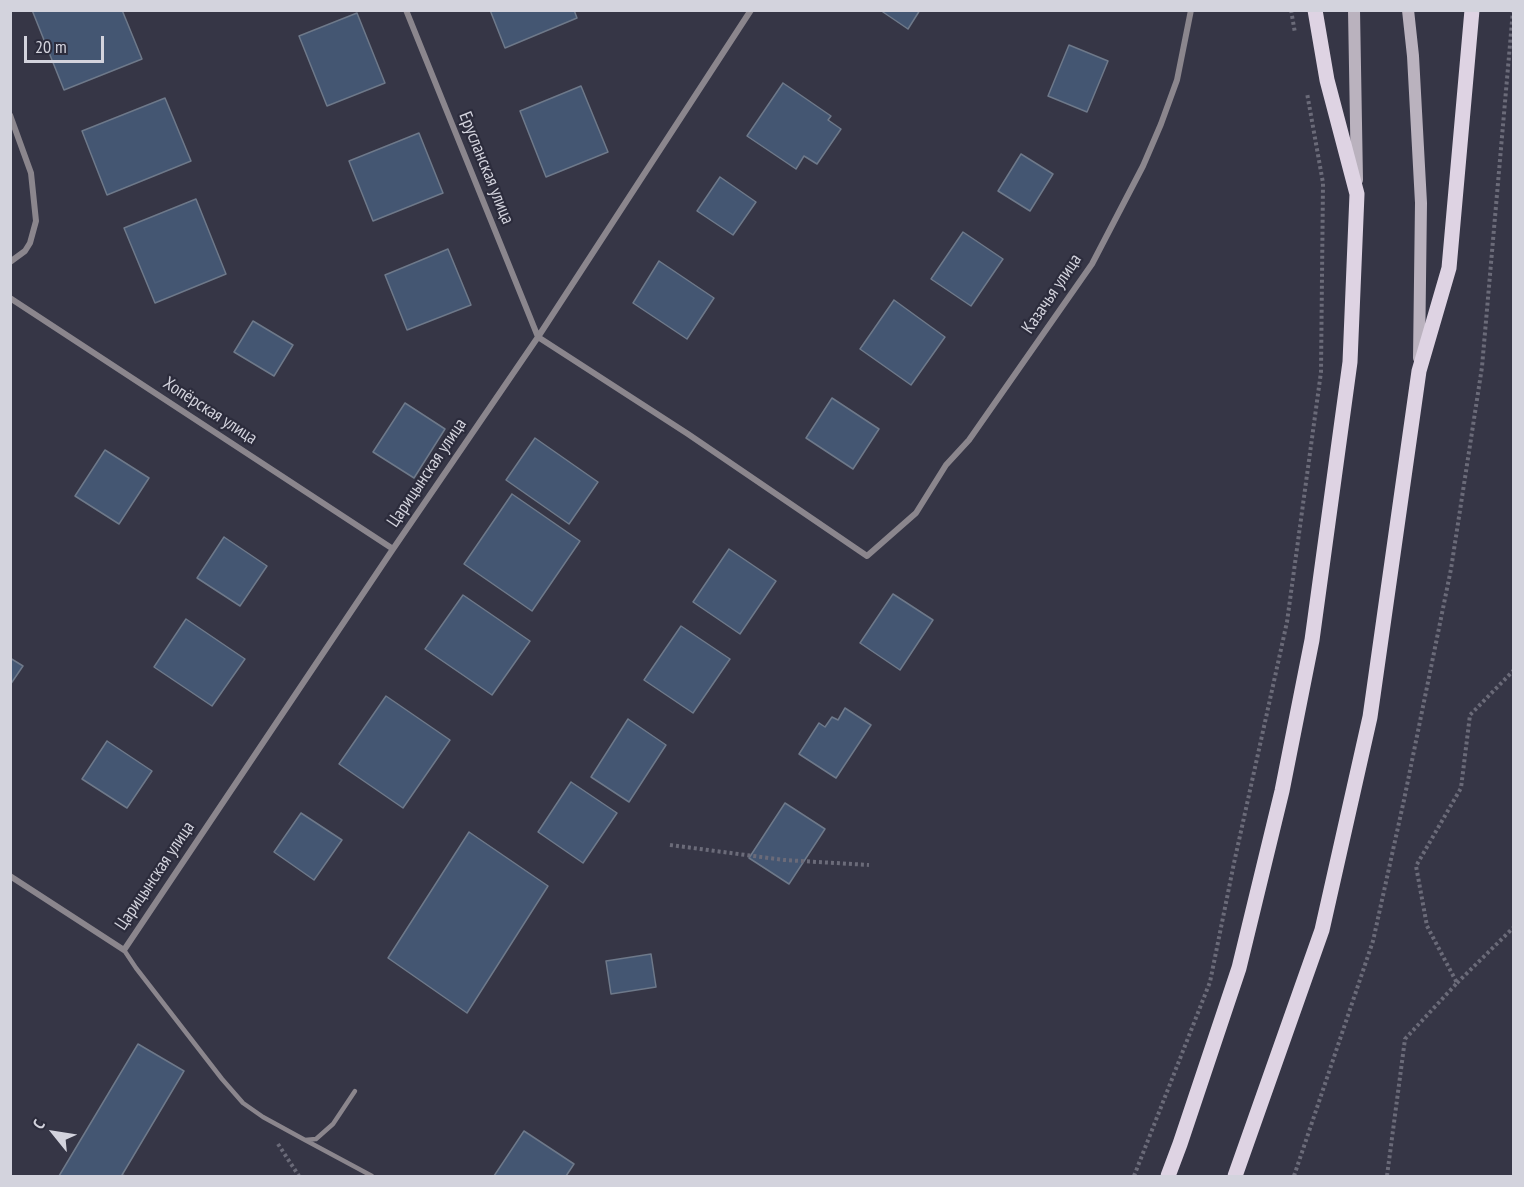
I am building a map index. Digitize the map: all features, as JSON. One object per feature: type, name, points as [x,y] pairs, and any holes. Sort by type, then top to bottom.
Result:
[{"type":"main road","points":[[1315,10],[1327,80],[1358,194]]},
{"type":"main road","points":[[1168,1176],[1239,968],[1282,791],[1312,640],[1350,362],[1358,194],[1354,10]]},
{"type":"main road","points":[[1234,1176],[1325,919],[1370,717],[1419,371],[1421,203],[1413,56],[1408,10]]},
{"type":"main road","points":[[1419,371],[1449,268],[1472,10]]},
{"type":"street","name":"Ерусланская улица","points":[[406,10],[538,337]]},
{"type":"street","name":"Царицынская улица","points":[[124,950],[538,337],[751,10]]},
{"type":"street","name":"Казачья улица","points":[[538,337],[688,434],[867,556],[916,513],[946,465],[969,440],[1092,264],[1143,166],[1161,124],[1177,80],[1191,10]]},
{"type":"street","points":[[10,115],[31,173],[36,221],[30,243],[25,251],[10,262]]},
{"type":"street","name":"Хопёрская улица","points":[[10,298],[393,549]]},
{"type":"street","points":[[10,876],[124,950]]},
{"type":"lane","points":[[124,950],[135,968],[243,1103],[263,1117],[372,1176]]},
{"type":"lane","points":[[305,1140],[316,1138],[333,1124],[355,1091]]},
{"type":"path","points":[[1291,10],[1296,33]]},
{"type":"path","points":[[1294,1176],[1373,941],[1451,569],[1482,367],[1513,10]]},
{"type":"path","points":[[1134,1176],[1210,982],[1287,622],[1322,372],[1323,183],[1306,91]]},
{"type":"path","points":[[1457,983],[1427,927],[1416,866],[1461,788],[1470,715],[1514,670]]},
{"type":"path","points":[[670,845],[784,860],[869,865]]},
{"type":"path","points":[[1387,1176],[1406,1039],[1457,983],[1514,927]]},
{"type":"path","points":[[263,1117],[298,1176]]},
{"type":"building","points":[[32,10],[122,10],[142,59],[64,90]]},
{"type":"building","points":[[490,10],[574,10],[577,18],[505,48]]},
{"type":"building","points":[[880,10],[920,10],[908,29]]},
{"type":"building","points":[[357,13],[385,83],[327,106],[299,36]]},
{"type":"building","points":[[1069,45],[1108,61],[1087,112],[1048,96]]},
{"type":"building","points":[[783,83],[831,116],[828,120],[841,129],[817,164],[804,156],[796,169],[747,136]]},
{"type":"building","points":[[581,86],[608,152],[546,177],[520,111]]},
{"type":"building","points":[[165,98],[191,161],[107,195],[82,131]]},
{"type":"building","points":[[419,133],[443,193],[373,221],[349,161]]},
{"type":"building","points":[[1021,154],[1053,174],[1030,211],[998,191]]},
{"type":"building","points":[[720,177],[756,202],[733,235],[697,211]]},
{"type":"building","points":[[196,199],[226,274],[155,303],[124,228]]},
{"type":"building","points":[[963,232],[1003,259],[971,306],[931,279]]},
{"type":"building","points":[[448,249],[471,305],[407,330],[385,275]]},
{"type":"building","points":[[659,261],[714,298],[687,339],[633,303]]},
{"type":"building","points":[[894,300],[945,337],[911,385],[860,349]]},
{"type":"building","points":[[253,321],[293,345],[274,376],[234,352]]},
{"type":"building","points":[[832,398],[879,429],[853,469],[806,438]]},
{"type":"building","points":[[405,403],[445,429],[414,478],[373,452]]},
{"type":"building","points":[[535,438],[598,482],[569,524],[506,480]]},
{"type":"building","points":[[105,450],[149,478],[119,524],[75,496]]},
{"type":"building","points":[[512,494],[580,541],[532,611],[464,564]]},
{"type":"building","points":[[224,537],[267,566],[240,606],[197,578]]},
{"type":"building","points":[[729,549],[776,581],[740,634],[693,602]]},
{"type":"building","points":[[893,594],[933,620],[900,670],[860,643]]},
{"type":"building","points":[[463,595],[530,641],[492,695],[425,649]]},
{"type":"building","points":[[186,619],[245,659],[212,706],[154,667]]},
{"type":"building","points":[[681,626],[730,659],[693,713],[644,680]]},
{"type":"building","points":[[10,658],[23,666],[10,685]]},
{"type":"building","points":[[386,696],[450,740],[403,808],[339,764]]},
{"type":"building","points":[[845,708],[871,725],[836,778],[799,754],[819,723],[825,727],[832,717],[838,720]]},
{"type":"building","points":[[628,719],[666,745],[629,802],[591,777]]},
{"type":"building","points":[[107,741],[152,771],[127,808],[82,779]]},
{"type":"building","points":[[571,782],[617,813],[583,863],[538,832]]},
{"type":"building","points":[[785,803],[825,829],[789,884],[749,858]]},
{"type":"building","points":[[301,813],[342,840],[314,880],[274,852]]},
{"type":"building","points":[[469,832],[548,886],[467,1013],[388,958]]},
{"type":"building","points":[[651,954],[656,987],[611,994],[606,961]]},
{"type":"building","points":[[138,1044],[184,1071],[122,1175],[126,1176],[59,1176]]},
{"type":"building","points":[[524,1131],[574,1164],[566,1176],[494,1176]]}]
